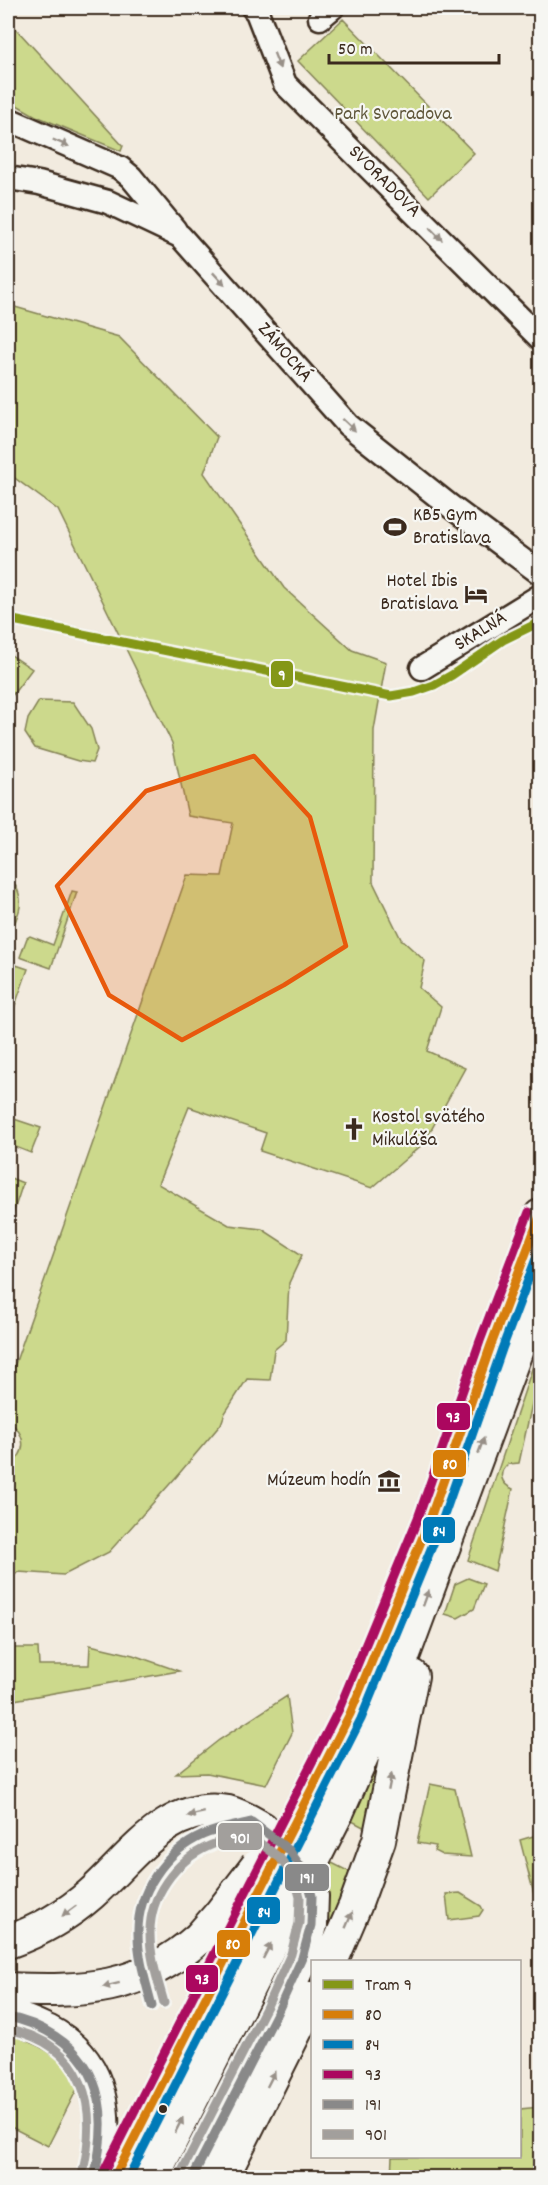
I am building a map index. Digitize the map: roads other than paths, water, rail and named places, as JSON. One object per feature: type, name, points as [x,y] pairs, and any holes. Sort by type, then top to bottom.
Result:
[{"type":"main road","points":[[114,2178],[350,1714],[429,1521],[491,1345],[540,1216]]},
{"type":"main road","points":[[152,2178],[337,1813],[387,1700],[540,1287]]},
{"type":"main road","points":[[332,1960],[379,1840],[412,1676],[412,1636]]},
{"type":"main road","points":[[8,1989],[53,1991],[98,1988],[130,1980],[158,1968],[186,1949],[220,1914],[308,1798]]},
{"type":"main road","points":[[8,1942],[56,1920],[101,1885],[145,1840],[175,1820],[206,1811],[222,1812],[237,1815],[262,1828]]},
{"type":"main road","points":[[192,2178],[278,2011],[307,1942],[312,1896]]},
{"type":"main road","points":[[222,2178],[311,2000]]},
{"type":"main road","points":[[8,2017],[44,2030],[66,2043],[82,2059],[91,2074],[98,2094],[103,2136],[94,2178]]},
{"type":"street","name":"SVORADOVA","points":[[254,8],[285,84],[540,338]]},
{"type":"street","points":[[8,120],[120,168],[131,177],[180,236]]},
{"type":"street","name":"ZÁMOCKÁ","points":[[8,178],[39,183],[108,202],[180,236],[348,425],[442,500],[540,573]]},
{"type":"street","name":"SKALNÁ","points":[[422,668],[540,596]]},
{"type":"tram line","name":"9","points":[[8,619],[391,696],[414,692],[434,685],[503,640],[540,622]]},
{"type":"place","name":"KB5 Gym Bratislava","points":[[395,527]]},
{"type":"place","name":"Hotel Ibis Bratislava","points":[[476,594]]},
{"type":"place","name":"Kostol svätého Mikuláša","points":[[354,1129]]},
{"type":"place","name":"Múzeum hodín","points":[[389,1481]]},
{"type":"park label","name":"Park Svoradova","points":[[393,115]]}]
